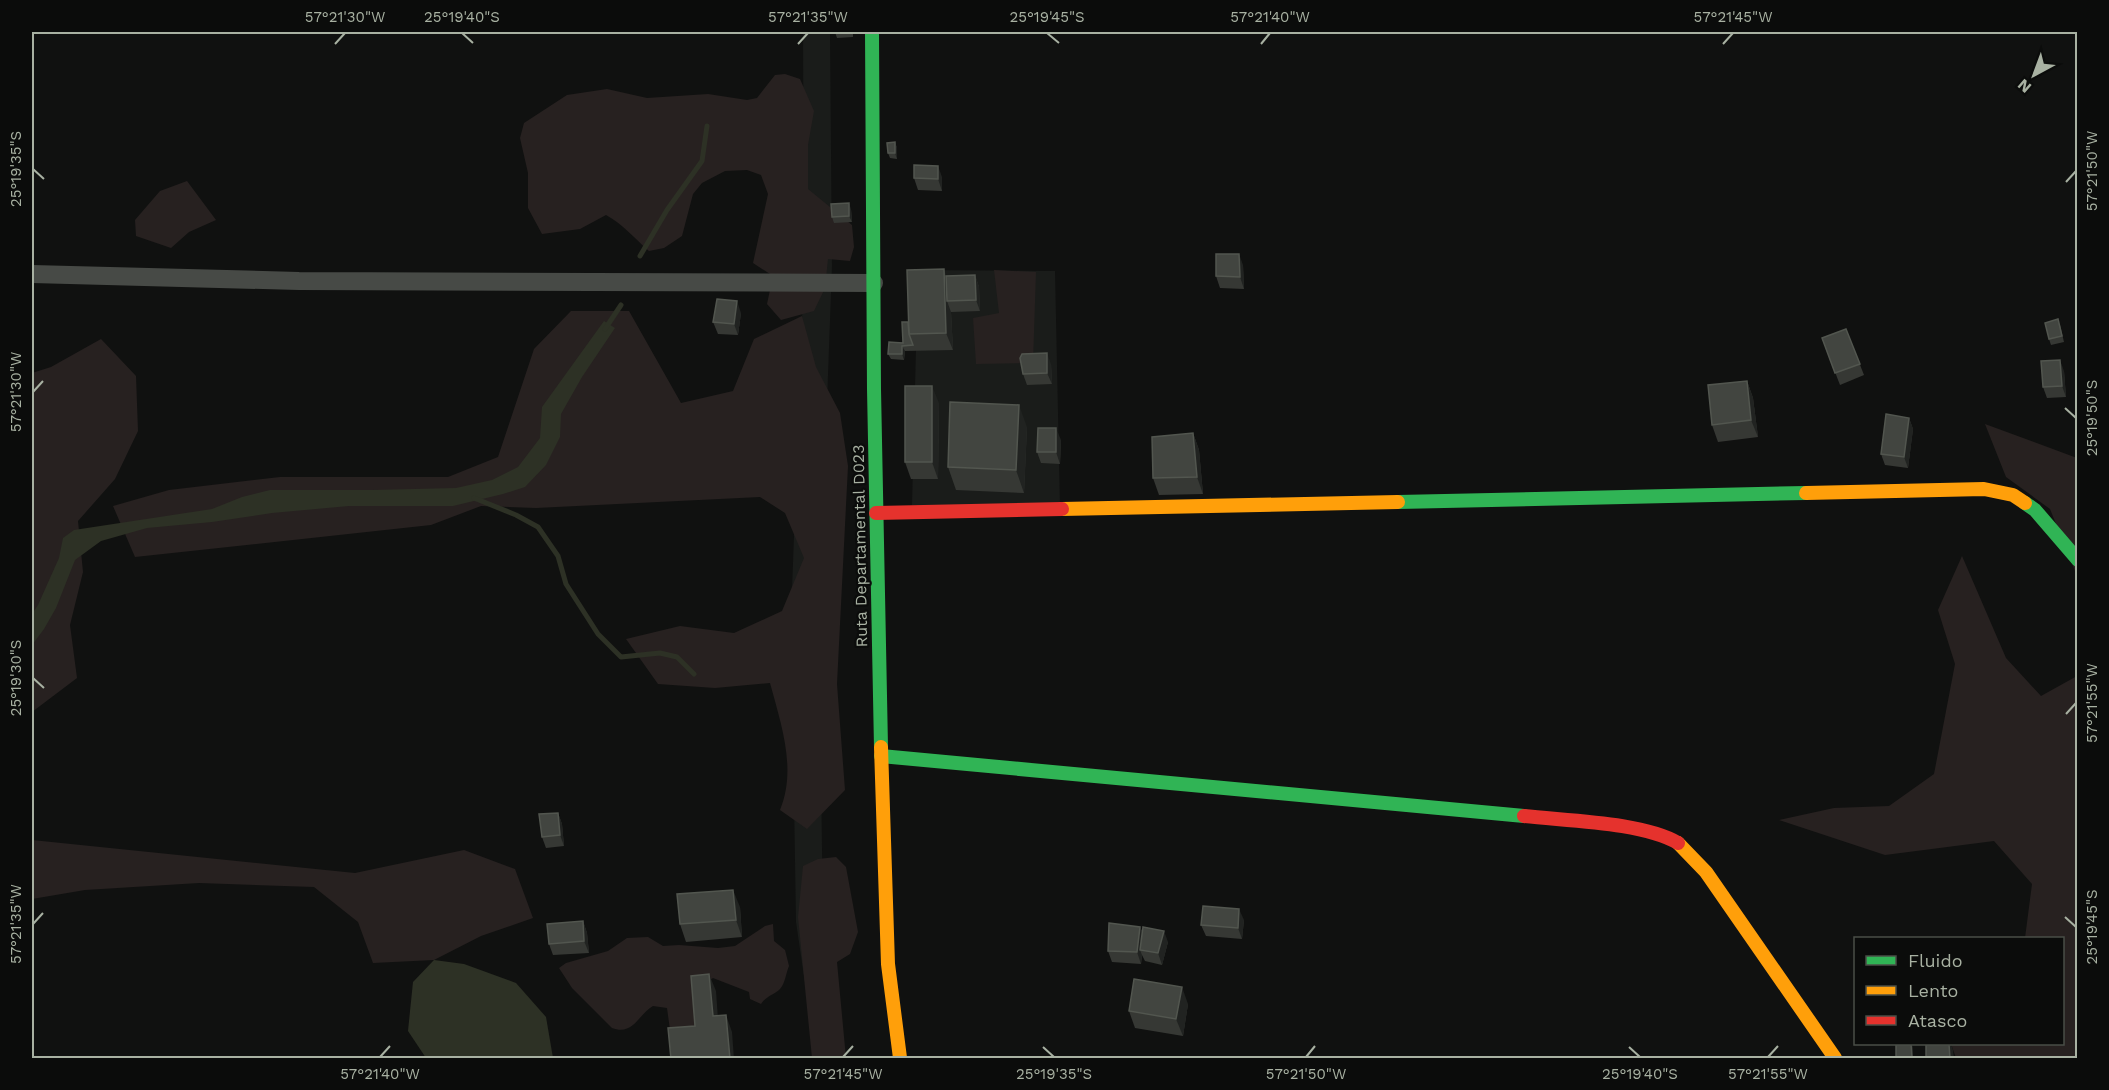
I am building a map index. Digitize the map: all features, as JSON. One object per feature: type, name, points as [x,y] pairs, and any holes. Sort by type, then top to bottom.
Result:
[{"type":"street","name":"Ruta Departamental D023","points":[[872,32],[876,513],[881,756],[888,964],[900,1059]]},
{"type":"street","points":[[32,274],[299,281],[874,283]]},
{"type":"street","points":[[876,513],[1984,489],[2013,495],[2035,510],[2078,560]]},
{"type":"street","points":[[881,756],[1604,824],[1658,834],[1677,842],[1706,872],[1834,1059]]},
{"type":"shaded area","points":[[803,32],[830,32],[832,266],[819,621],[823,923],[816,1058],[796,922],[791,617],[804,265]]},
{"type":"shaded area","points":[[785,74],[800,79],[814,111],[808,145],[808,189],[852,225],[854,247],[850,261],[828,259],[825,288],[814,311],[781,320],[767,304],[773,276],[753,263],[768,194],[761,175],[747,170],[725,171],[702,183],[693,194],[682,236],[664,248],[649,251],[606,215],[580,229],[542,234],[528,208],[528,173],[520,138],[524,123],[567,95],[607,89],[647,98],[708,94],[747,100],[757,98],[775,75]]},
{"type":"shaded area","points":[[187,181],[216,220],[189,232],[171,248],[136,236],[135,220],[160,191]]},
{"type":"shaded area","points":[[918,270],[1055,271],[1060,508],[912,505]]},
{"type":"shaded area","points":[[994,270],[1036,272],[1033,363],[976,364],[973,318],[999,313]]},
{"type":"shaded area","points":[[571,311],[629,311],[681,403],[733,391],[754,339],[802,316],[816,367],[840,413],[848,466],[837,684],[845,790],[807,829],[780,810],[787,779],[786,746],[770,683],[715,688],[658,684],[626,639],[680,626],[734,633],[782,611],[804,558],[785,513],[760,497],[536,508],[481,506],[431,525],[135,557],[113,506],[169,490],[280,477],[448,477],[498,457],[534,349]]},
{"type":"shaded area","points":[[604,321],[615,328],[582,377],[561,414],[560,437],[546,465],[525,487],[453,506],[349,506],[272,513],[147,528],[101,541],[75,560],[56,608],[32,645],[32,614],[59,558],[63,538],[74,530],[212,509],[242,497],[270,490],[456,488],[492,480],[518,467],[540,438],[542,407]]},
{"type":"shaded area","points":[[101,339],[136,376],[138,431],[115,479],[78,521],[83,572],[70,625],[77,678],[32,712],[32,373],[51,367]]},
{"type":"shaded area","points":[[1985,424],[2077,458],[2077,576],[2050,509],[2006,477]]},
{"type":"shaded area","points":[[1962,556],[2006,658],[2041,696],[2077,676],[2077,1058],[1956,1058],[1951,1045],[2064,1045],[2064,937],[2025,937],[2032,884],[1994,841],[1885,855],[1779,820],[1834,808],[1889,806],[1934,774],[1955,664],[1938,610]]},
{"type":"shaded area","points":[[32,840],[355,873],[464,850],[515,869],[533,918],[481,936],[434,960],[373,963],[358,922],[314,887],[199,883],[85,890],[32,899]]},
{"type":"shaded area","points":[[836,857],[846,867],[858,932],[850,954],[837,962],[846,1058],[812,1058],[798,917],[803,866],[818,859]]},
{"type":"shaded area","points":[[773,924],[774,941],[785,950],[789,966],[782,987],[761,1004],[750,999],[749,992],[713,978],[692,994],[700,1026],[670,1030],[667,1008],[653,1006],[630,1027],[619,1030],[612,1028],[572,988],[559,968],[566,963],[608,951],[627,938],[648,937],[663,946],[718,948],[735,946],[765,926]]},
{"type":"shaded area","points":[[434,960],[464,964],[516,983],[546,1017],[553,1058],[426,1058],[408,1031],[413,982]]},
{"type":"building","points":[[895,142],[895,153],[888,153],[887,143]]},
{"type":"building","points":[[914,165],[938,166],[938,179],[914,178]]},
{"type":"building","points":[[849,203],[849,216],[832,217],[831,204]]},
{"type":"building","points":[[1216,254],[1239,254],[1240,277],[1216,276]]},
{"type":"building","points":[[944,269],[946,333],[909,334],[907,270]]},
{"type":"building","points":[[975,275],[976,300],[947,301],[946,276]]},
{"type":"building","points":[[717,299],[737,301],[734,324],[713,322]]},
{"type":"building","points":[[2058,319],[2062,336],[2049,339],[2045,323]]},
{"type":"building","points":[[902,322],[908,322],[913,345],[902,346],[902,354],[888,354],[889,342],[903,343]]},
{"type":"building","points":[[1846,329],[1860,364],[1835,373],[1822,338]]},
{"type":"building","points":[[1047,353],[1047,373],[1023,374],[1020,358],[1022,354]]},
{"type":"building","points":[[2060,360],[2062,386],[2043,387],[2041,361]]},
{"type":"building","points":[[1747,381],[1751,420],[1712,425],[1708,385]]},
{"type":"building","points":[[905,386],[932,386],[932,462],[905,462]]},
{"type":"building","points":[[950,402],[1019,405],[1016,470],[948,467]]},
{"type":"building","points":[[1886,414],[1909,418],[1904,457],[1881,454]]},
{"type":"building","points":[[1038,428],[1056,428],[1056,452],[1037,452]]},
{"type":"building","points":[[1193,433],[1197,477],[1153,478],[1152,437]]},
{"type":"building","points":[[558,813],[560,835],[542,837],[539,814]]},
{"type":"building","points":[[733,890],[736,920],[680,924],[677,894]]},
{"type":"building","points":[[1203,906],[1239,909],[1238,928],[1201,925]]},
{"type":"building","points":[[583,921],[584,941],[549,944],[547,924]]},
{"type":"building","points":[[1109,923],[1140,927],[1137,952],[1108,951]]},
{"type":"building","points":[[1143,927],[1164,931],[1158,953],[1140,950]]},
{"type":"building","points":[[709,974],[713,1016],[726,1015],[730,1059],[671,1059],[668,1028],[695,1026],[691,976]]},
{"type":"building","points":[[1134,979],[1182,987],[1176,1019],[1129,1011]]},
{"type":"building","points":[[1896,1045],[1911,1045],[1912,1058],[1896,1058]]},
{"type":"building","points":[[1926,1045],[1949,1045],[1950,1059],[1926,1059]]},
{"type":"waterway","points":[[640,256],[667,210],[702,161],[707,126]]},
{"type":"waterway","points":[[605,329],[621,305]]},
{"type":"waterway","points":[[474,498],[516,515],[538,527],[558,556],[566,584],[598,634],[621,657],[660,653],[677,657],[694,674]]},
{"type":"traffic: fast","points":[[872,32],[874,389],[881,747]]},
{"type":"traffic: fast","points":[[1398,502],[1806,493]]},
{"type":"traffic: fast","points":[[2025,503],[2035,510],[2078,560]]},
{"type":"traffic: fast","points":[[881,756],[1524,816]]},
{"type":"traffic: slow","points":[[1806,493],[1984,489],[2013,495],[2025,503]]},
{"type":"traffic: slow","points":[[1062,509],[1398,502]]},
{"type":"traffic: slow","points":[[881,747],[888,964],[900,1058]]},
{"type":"traffic: slow","points":[[1678,843],[1706,872],[1835,1058]]},
{"type":"traffic: jam","points":[[876,513],[1062,509]]},
{"type":"traffic: jam","points":[[1524,816],[1625,827],[1663,836],[1678,843]]}]
